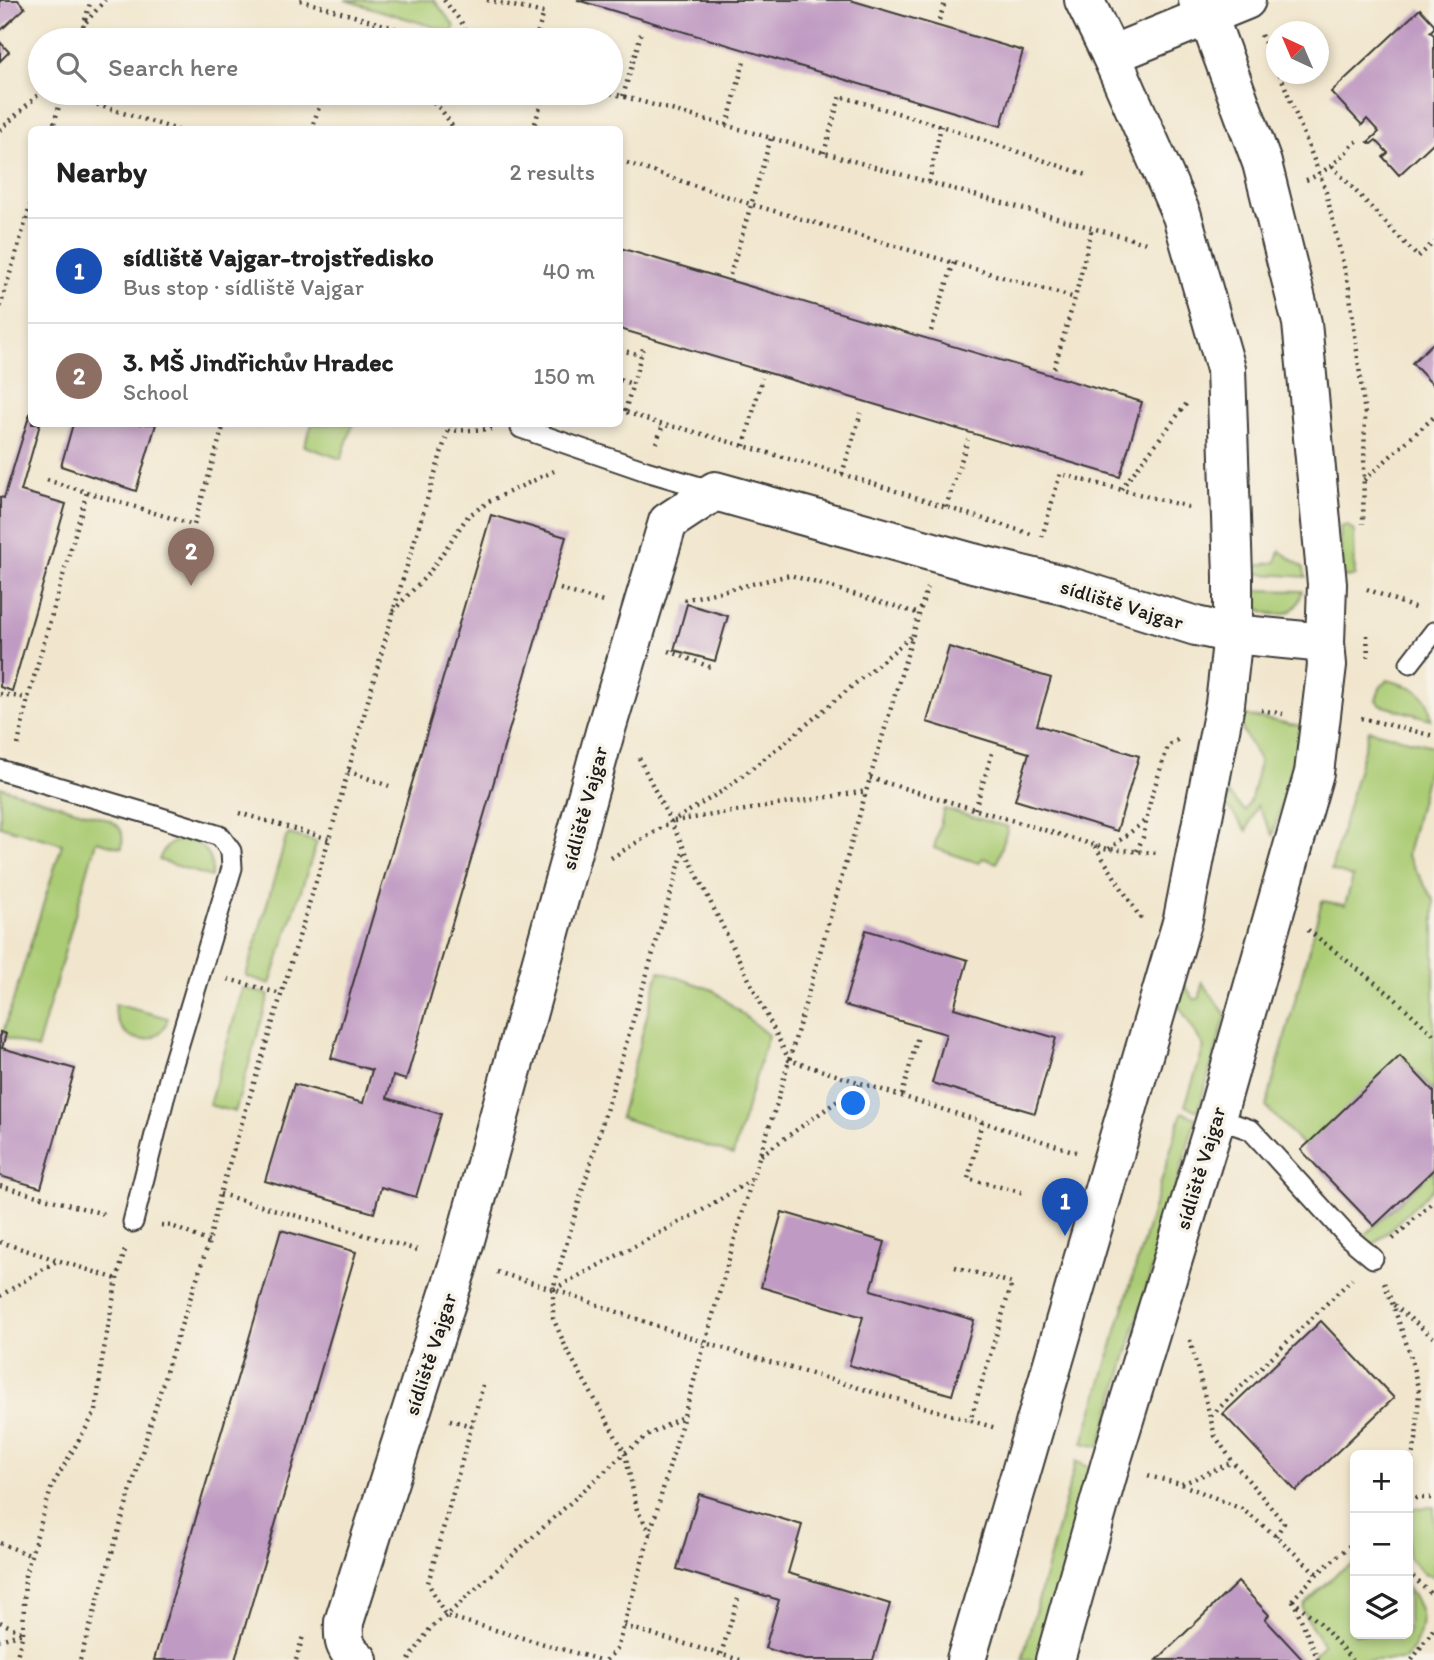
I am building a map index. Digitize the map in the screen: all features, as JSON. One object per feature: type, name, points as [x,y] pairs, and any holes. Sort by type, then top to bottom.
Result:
[{"type":"street","points":[[966,1660],[1183,919],[1225,704],[1233,634],[1226,369],[1182,216],[1084,0]]},
{"type":"street","points":[[1111,55],[1203,8],[1246,0]]},
{"type":"street","name":"sídliště Vajgar","points":[[1055,1660],[1111,1462],[1216,1118],[1314,773],[1327,665],[1327,584],[1302,323],[1262,163],[1203,8]]},
{"type":"street","name":"sídliště Vajgar","points":[[358,1660],[348,1651],[343,1634],[344,1622],[459,1262],[605,732],[668,522],[715,491],[973,563],[1067,586],[1196,626],[1233,634],[1325,643]]},
{"type":"lane","points":[[521,428],[715,491]]},
{"type":"lane","points":[[1410,663],[1434,632]]},
{"type":"lane","points":[[0,770],[220,836],[231,851],[232,868],[172,1067],[133,1222]]},
{"type":"lane","points":[[1216,1118],[1251,1130],[1349,1238],[1373,1258]]},
{"type":"path","points":[[84,26],[92,0]]},
{"type":"path","points":[[84,26],[105,0]]},
{"type":"path","points":[[300,0],[395,28]]},
{"type":"path","points":[[444,0],[465,28]]},
{"type":"path","points":[[487,0],[544,13],[539,28]]},
{"type":"path","points":[[939,20],[946,0]]},
{"type":"path","points":[[641,34],[623,96],[1194,256]]},
{"type":"path","points":[[727,125],[744,61]]},
{"type":"path","points":[[1284,84],[1325,188],[1349,288],[1365,414],[1364,480],[1434,417]]},
{"type":"path","points":[[824,153],[840,96],[941,126],[1087,175]]},
{"type":"path","points":[[0,130],[28,104]]},
{"type":"path","points":[[53,126],[60,105]]},
{"type":"path","points":[[98,105],[165,126]]},
{"type":"path","points":[[312,126],[320,105]]},
{"type":"path","points":[[437,105],[452,126]]},
{"type":"path","points":[[534,126],[540,105]]},
{"type":"path","points":[[929,182],[941,126]]},
{"type":"path","points":[[730,275],[771,138]]},
{"type":"path","points":[[1320,175],[1357,141]]},
{"type":"path","points":[[627,163],[750,204],[1075,298]]},
{"type":"path","points":[[1332,166],[1418,257],[1434,242]]},
{"type":"path","points":[[0,307],[28,213]]},
{"type":"path","points":[[1054,368],[1092,228]]},
{"type":"path","points":[[932,331],[954,262]]},
{"type":"path","points":[[623,409],[644,345]]},
{"type":"path","points":[[623,351],[641,355]]},
{"type":"path","points":[[744,446],[762,379]]},
{"type":"path","points":[[623,381],[633,384]]},
{"type":"path","points":[[1121,489],[1188,402]]},
{"type":"path","points":[[623,411],[663,425],[842,474],[1041,537],[1060,474],[1198,509]]},
{"type":"path","points":[[842,474],[861,413]]},
{"type":"path","points":[[47,480],[194,525],[223,427]]},
{"type":"path","points":[[80,1660],[169,1362],[209,1242],[219,1195],[329,839],[449,427]]},
{"type":"path","points":[[448,430],[521,428]]},
{"type":"path","points":[[946,507],[968,440]]},
{"type":"path","points":[[393,612],[429,573],[468,516],[490,501],[592,452]]},
{"type":"path","points":[[18,746],[28,698],[87,492]]},
{"type":"path","points":[[683,601],[790,575],[919,614]]},
{"type":"path","points":[[606,1660],[617,1649],[624,1626],[752,1179],[929,584]]},
{"type":"path","points":[[1363,587],[1422,611]]},
{"type":"path","points":[[560,589],[611,604]]},
{"type":"path","points":[[563,886],[724,790],[782,746],[913,634]]},
{"type":"path","points":[[0,694],[28,698]]},
{"type":"path","points":[[1361,718],[1434,736]]},
{"type":"path","points":[[605,732],[633,745],[789,1060],[1083,1155]]},
{"type":"path","points":[[1137,851],[1168,746],[1188,733]]},
{"type":"path","points":[[975,809],[993,750]]},
{"type":"path","points":[[348,772],[389,786]]},
{"type":"path","points":[[870,778],[1108,849],[1160,853]]},
{"type":"path","points":[[671,822],[867,791]]},
{"type":"path","points":[[1108,849],[1146,821]]},
{"type":"path","points":[[1094,845],[1149,932]]},
{"type":"path","points":[[650,1534],[637,1510],[625,1453],[553,1318],[553,1289],[684,849]]},
{"type":"path","points":[[1305,927],[1392,996],[1434,1035]]},
{"type":"path","points":[[201,971],[281,994]]},
{"type":"path","points":[[902,1095],[918,1036]]},
{"type":"path","points":[[760,1156],[864,1083]]},
{"type":"path","points":[[982,1122],[968,1179],[1025,1193]]},
{"type":"path","points":[[553,1289],[701,1211],[752,1179]]},
{"type":"path","points":[[219,1195],[423,1252]]},
{"type":"path","points":[[1211,1416],[1434,1201]]},
{"type":"path","points":[[0,1242],[117,1279],[96,1410],[52,1486],[25,1575],[23,1633],[16,1660]]},
{"type":"path","points":[[0,1296],[58,1260]]},
{"type":"path","points":[[955,1267],[1012,1283],[970,1421]]},
{"type":"path","points":[[509,1276],[705,1343],[1005,1431]]},
{"type":"path","points":[[1413,1453],[1419,1392],[1410,1354],[1393,1305],[1434,1338]]},
{"type":"path","points":[[1190,1340],[1215,1436],[1284,1524],[1276,1536]]},
{"type":"path","points":[[483,1385],[428,1583],[446,1616],[600,1660]]},
{"type":"path","points":[[409,1660],[430,1627],[446,1616],[625,1453],[647,1436],[685,1415]]},
{"type":"path","points":[[1181,1484],[1233,1462]]},
{"type":"path","points":[[1147,1476],[1181,1484],[1241,1510],[1276,1536],[1317,1574]]},
{"type":"path","points":[[1413,1498],[1434,1498]]},
{"type":"path","points":[[0,1543],[32,1556]]},
{"type":"path","points":[[1292,1600],[1350,1545]]},
{"type":"path","points":[[1412,1576],[1434,1597]]},
{"type":"path","points":[[720,1654],[738,1599]]},
{"type":"path","points":[[1292,1600],[1318,1660]]},
{"type":"path","points":[[1292,1600],[1320,1623],[1352,1660]]},
{"type":"path","points":[[0,1622],[23,1633]]},
{"type":"path","points":[[624,1626],[740,1660]]},
{"type":"path","points":[[1412,1660],[1434,1628]]},
{"type":"path","points":[[0,1640],[23,1633]]},
{"type":"green space","points":[[345,0],[434,0],[455,27],[438,28]]},
{"type":"green space","points":[[311,427],[352,427],[341,459],[304,446]]},
{"type":"green space","points":[[1347,525],[1354,531],[1355,576],[1341,577],[1340,527]]},
{"type":"green space","points":[[1280,551],[1303,567],[1306,577],[1250,573],[1250,567],[1276,562]]},
{"type":"green space","points":[[1249,590],[1302,591],[1294,608],[1280,614],[1271,614],[1248,600]]},
{"type":"green space","points":[[1387,680],[1420,693],[1428,704],[1431,719],[1380,705],[1376,700],[1380,688]]},
{"type":"green space","points":[[1242,715],[1302,726],[1273,835],[1257,805],[1247,831],[1226,805],[1228,794],[1245,811],[1251,799],[1260,762],[1242,729]]},
{"type":"green space","points":[[1369,730],[1433,746],[1407,855],[1434,901],[1434,1091],[1402,1057],[1305,1147],[1266,1107],[1322,901],[1345,905],[1353,877],[1331,870]]},
{"type":"green space","points":[[0,787],[109,820],[120,828],[122,835],[122,848],[96,841],[37,1049],[2,1036],[62,844],[0,826]]},
{"type":"green space","points":[[944,809],[1008,827],[997,863],[983,858],[979,863],[934,848]]},
{"type":"green space","points":[[289,834],[317,842],[270,984],[246,976]]},
{"type":"green space","points":[[179,840],[194,842],[205,850],[211,862],[211,877],[159,860],[166,847]]},
{"type":"green space","points":[[659,971],[713,990],[768,1035],[733,1155],[620,1117]]},
{"type":"green space","points":[[1178,976],[1195,1000],[1200,997],[1202,982],[1226,1015],[1198,1111],[1185,1106],[1204,1047],[1173,996]]},
{"type":"green space","points":[[243,988],[269,995],[235,1112],[209,1105]]},
{"type":"green space","points":[[115,1004],[168,1018],[155,1037],[137,1039],[121,1027],[116,1017]]},
{"type":"green space","points":[[1182,1112],[1196,1118],[1100,1447],[1083,1443]]},
{"type":"green space","points":[[1434,1169],[1434,1188],[1374,1244],[1362,1238]]},
{"type":"green space","points":[[1076,1461],[1093,1469],[1038,1660],[1022,1660]]},
{"type":"green space","points":[[1434,1507],[1434,1577],[1424,1574],[1413,1562],[1413,1508]]},
{"type":"green space","points":[[1350,1566],[1350,1639],[1413,1639],[1413,1596],[1418,1603],[1422,1620],[1415,1644],[1404,1660],[1309,1660],[1323,1645],[1303,1609],[1338,1572]]},
{"type":"building","points":[[0,0],[18,0],[25,8],[0,31]]},
{"type":"building","points":[[577,0],[850,0],[1023,51],[1001,126]]},
{"type":"building","points":[[1420,9],[1434,24],[1430,32],[1434,35],[1434,142],[1399,175],[1383,157],[1388,153],[1376,140],[1371,144],[1368,142],[1379,132],[1367,119],[1362,125],[1331,92]]},
{"type":"building","points":[[0,42],[9,52],[0,61]]},
{"type":"building","points":[[623,249],[1142,402],[1120,477],[623,330]]},
{"type":"building","points":[[1434,342],[1434,386],[1412,363]]},
{"type":"building","points":[[28,420],[28,427],[39,427],[21,491],[66,504],[12,691],[0,687],[0,497],[4,498]]},
{"type":"building","points":[[72,427],[155,427],[136,491],[61,466]]},
{"type":"building","points":[[491,515],[566,537],[406,1080],[393,1076],[387,1098],[441,1114],[416,1197],[381,1187],[374,1213],[265,1181],[294,1084],[363,1103],[372,1070],[331,1058]]},
{"type":"building","points":[[687,604],[728,616],[715,661],[674,650]]},
{"type":"building","points":[[949,647],[1051,678],[1037,725],[1139,756],[1117,831],[1015,800],[1029,753],[927,722]]},
{"type":"building","points":[[866,930],[968,960],[954,1008],[1056,1038],[1035,1113],[932,1083],[946,1034],[844,1005]]},
{"type":"building","points":[[0,1032],[6,1034],[2,1048],[75,1069],[41,1188],[0,1176]]},
{"type":"building","points":[[1400,1056],[1434,1092],[1434,1169],[1374,1226],[1301,1150]]},
{"type":"building","points":[[782,1212],[885,1242],[871,1290],[974,1320],[952,1395],[849,1365],[863,1317],[761,1287]]},
{"type":"building","points":[[281,1230],[356,1252],[235,1660],[154,1660]]},
{"type":"building","points":[[1321,1321],[1394,1398],[1296,1491],[1223,1414]]},
{"type":"building","points":[[699,1494],[802,1525],[788,1573],[890,1604],[873,1660],[805,1660],[765,1648],[779,1600],[677,1569]]},
{"type":"building","points":[[1238,1582],[1269,1615],[1265,1619],[1303,1660],[1157,1660]]},
{"type":"place","name":"3. MŠ Jindřichův Hradec","points":[[191,586]]},
{"type":"place","name":"sídliště Vajgar-trojstředisko","points":[[1065,1236]]}]
